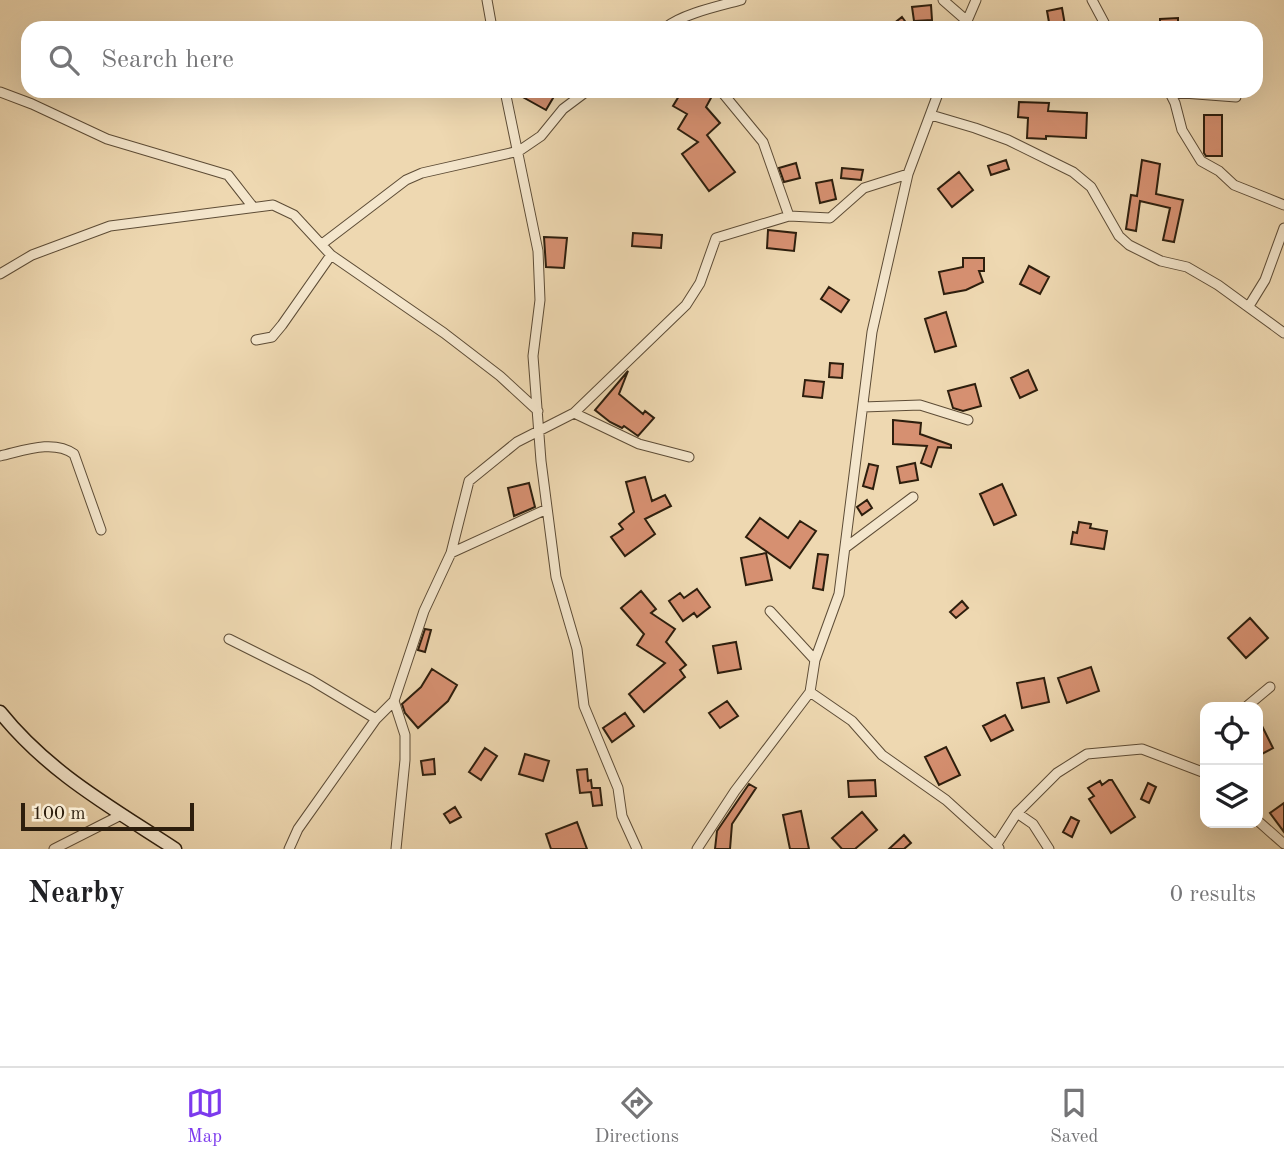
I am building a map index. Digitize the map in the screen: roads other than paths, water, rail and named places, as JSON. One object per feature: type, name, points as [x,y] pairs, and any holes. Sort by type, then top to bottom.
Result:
[{"type":"main road","points":[[0,712],[17,733],[65,777],[174,849]]},
{"type":"street","points":[[487,0],[491,21]]},
{"type":"street","points":[[679,21],[741,0]]},
{"type":"street","points":[[943,0],[962,21]]},
{"type":"street","points":[[966,21],[976,0]]},
{"type":"street","points":[[1092,0],[1103,21]]},
{"type":"street","points":[[0,92],[107,139],[228,175],[253,207]]},
{"type":"street","points":[[507,98],[538,251],[540,300],[533,356],[541,461],[556,577],[577,649],[584,706],[618,788],[622,816],[637,849]]},
{"type":"street","points":[[323,244],[406,180],[422,173],[519,151],[541,136],[563,109],[578,98]]},
{"type":"street","points":[[727,98],[763,142],[789,216]]},
{"type":"street","points":[[697,849],[736,791],[810,692],[815,660],[839,594],[872,332],[908,174],[937,98]]},
{"type":"street","points":[[1172,98],[1182,130],[1201,161],[1219,170],[1234,186],[1284,205]]},
{"type":"street","points":[[931,115],[1008,140],[1073,172],[1091,187],[1119,236],[1129,244],[1161,261],[1187,267],[1249,306],[1284,333]]},
{"type":"street","points":[[289,849],[298,829],[376,719],[394,701],[424,611],[451,553],[469,481],[517,442],[574,413],[687,305],[700,283],[716,238],[789,216],[830,218],[864,188],[908,174]]},
{"type":"street","points":[[0,274],[32,255],[110,226],[273,205],[294,215],[331,255],[444,333],[500,376],[538,411]]},
{"type":"street","points":[[1249,306],[1265,280],[1284,228]]},
{"type":"street","points":[[256,341],[272,337],[331,255]]},
{"type":"street","points":[[863,407],[920,405],[968,420]]},
{"type":"street","points":[[574,413],[639,444],[689,457]]},
{"type":"street","points":[[0,456],[48,447],[65,448],[74,454],[101,530]]},
{"type":"street","points":[[845,548],[913,497]]},
{"type":"street","points":[[451,553],[547,509]]},
{"type":"street","points":[[770,611],[815,660]]},
{"type":"street","points":[[229,639],[311,680],[376,719]]},
{"type":"street","points":[[1252,702],[1270,687]]},
{"type":"street","points":[[810,692],[852,721],[882,755],[946,800],[998,846],[1017,813],[1057,773],[1087,754],[1142,749],[1200,767]]},
{"type":"street","points":[[394,701],[405,735],[396,849]]},
{"type":"street","points":[[1017,813],[1033,824],[1049,849]]},
{"type":"street","points":[[54,849],[121,815]]},
{"type":"street","points":[[1263,825],[1284,844]]}]
